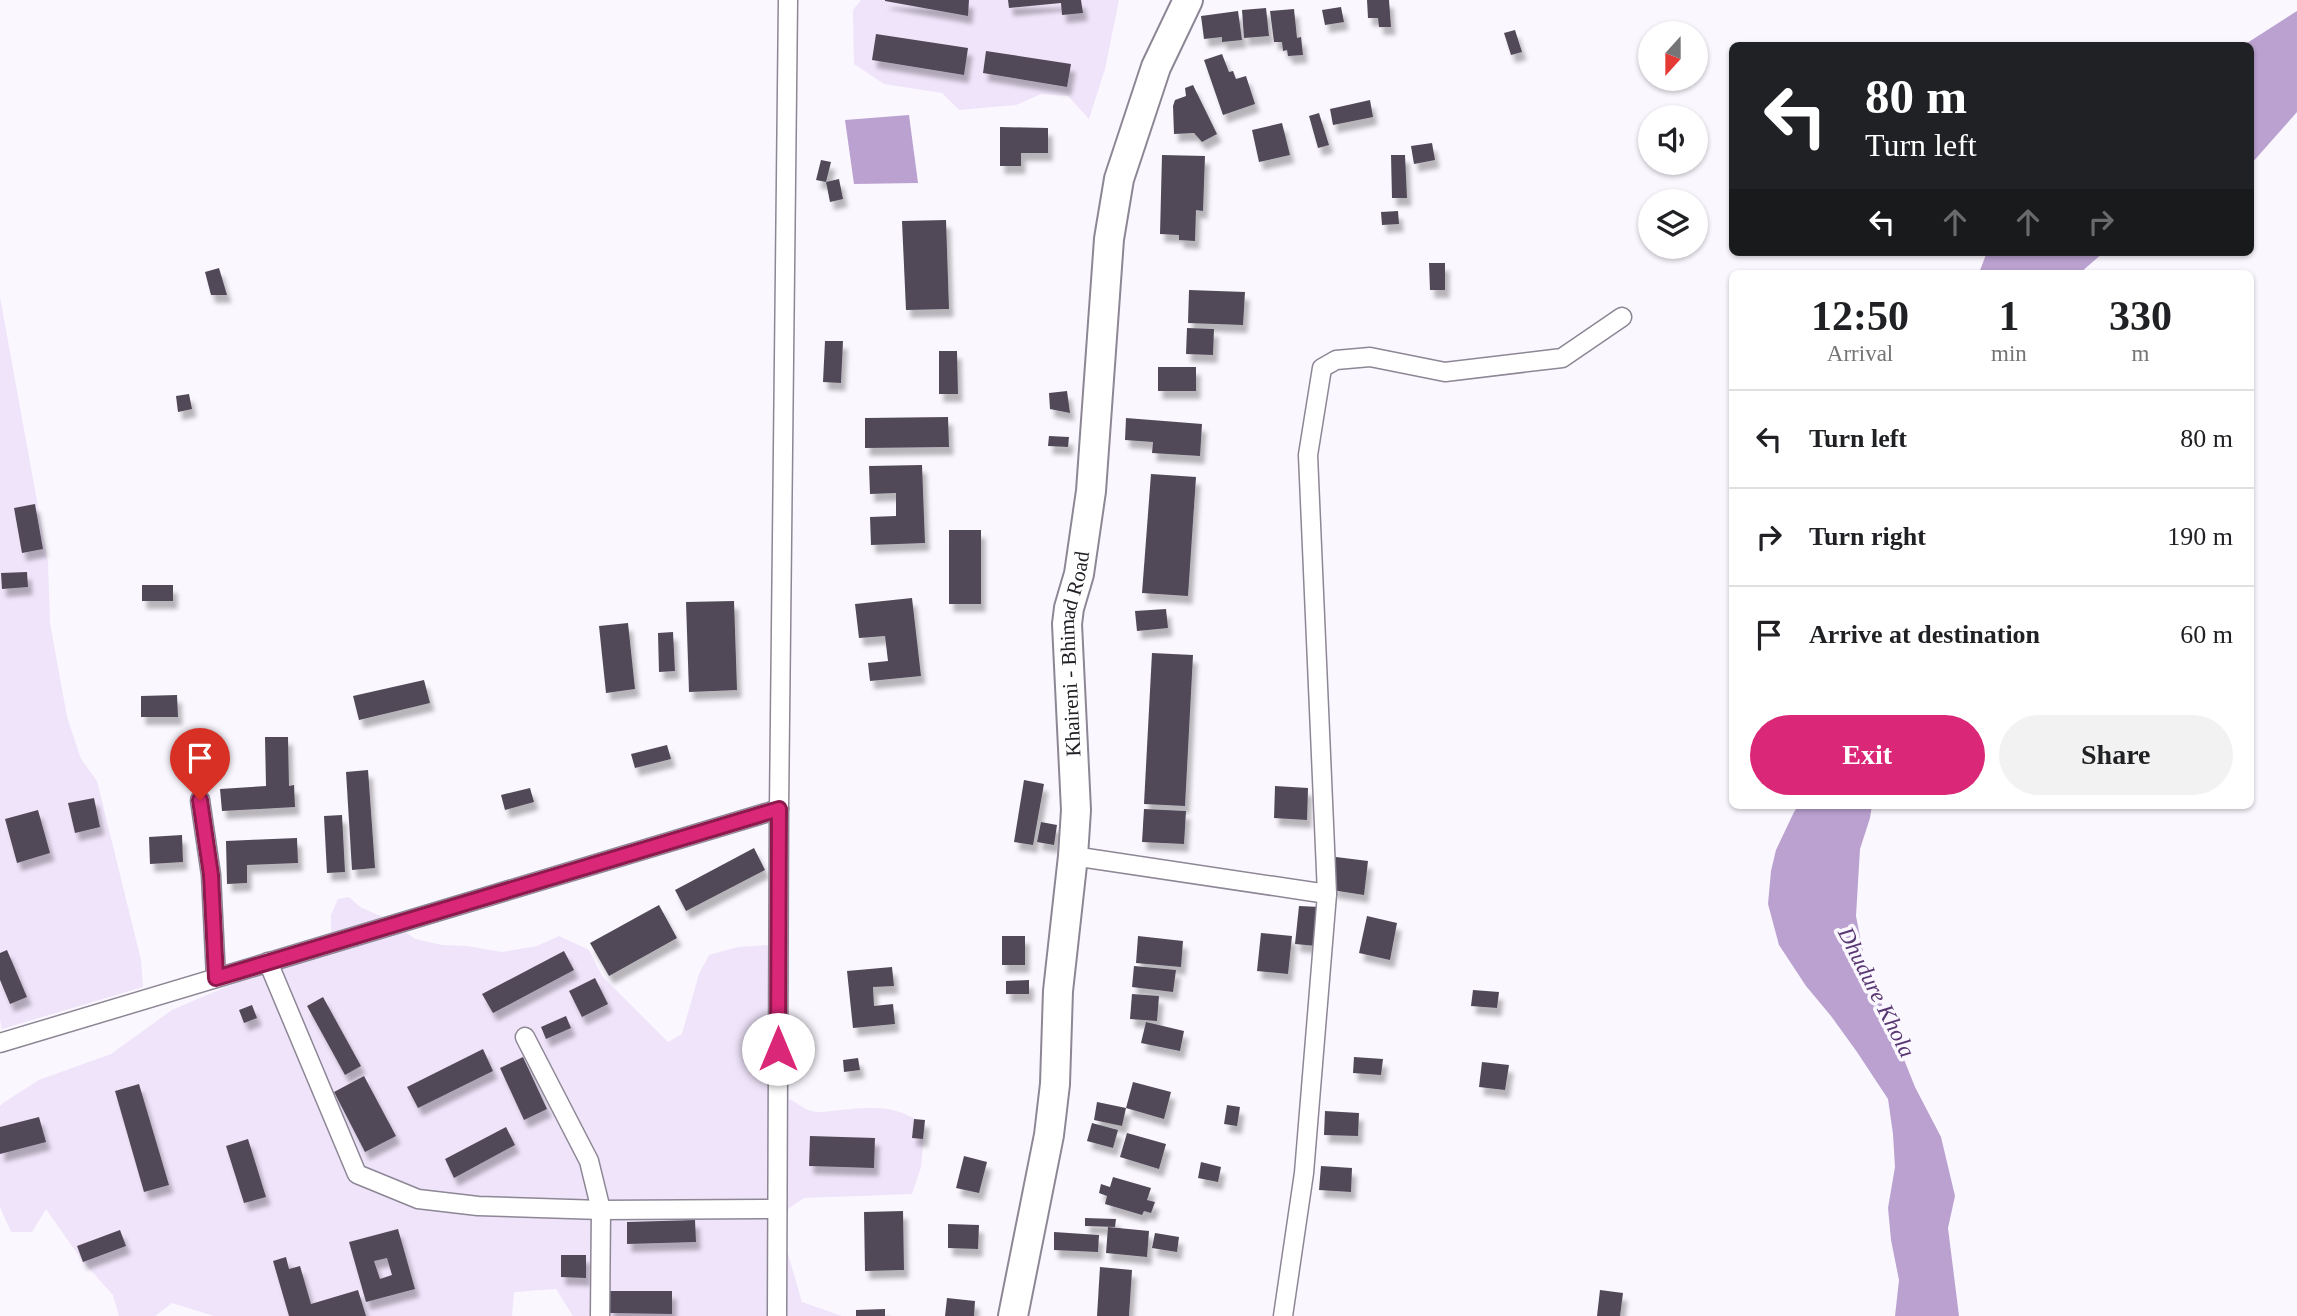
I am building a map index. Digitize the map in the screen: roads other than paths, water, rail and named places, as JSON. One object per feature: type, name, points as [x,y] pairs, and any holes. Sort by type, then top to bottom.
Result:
[{"type":"main road","name":"Khaireni - Bhimad Road","points":[[1013,1316],[1053,1114],[1058,990],[1076,810],[1067,624],[1079,575],[1091,491],[1110,239],[1119,179],[1130,141],[1156,67],[1188,0]]},
{"type":"street","points":[[777,1316],[779,809],[788,0]]},
{"type":"street","points":[[1283,1316],[1304,1173],[1327,894],[1308,455],[1322,368],[1336,360],[1370,357],[1445,372],[1562,358],[1622,317]]},
{"type":"street","points":[[200,800],[211,875],[216,978]]},
{"type":"street","points":[[0,1043],[779,809]]},
{"type":"street","points":[[1073,856],[1327,894]]},
{"type":"street","points":[[268,962],[358,1174],[418,1199],[478,1206],[601,1210],[777,1209]]},
{"type":"street","points":[[526,1037],[589,1161],[601,1210],[600,1316]]},
{"type":"water","points":[[2297,11],[2297,112],[2254,161],[2254,42],[2249,42]]},
{"type":"water","points":[[909,115],[918,183],[854,184],[845,120]]},
{"type":"water","points":[[1985,256],[2099,256],[2083,270],[1980,270]]},
{"type":"water","name":"Dhudure Khola","points":[[1796,809],[1871,809],[1860,849],[1856,916],[1865,962],[1915,1087],[1941,1137],[1955,1196],[1948,1228],[1959,1316],[1895,1316],[1899,1280],[1888,1208],[1895,1167],[1888,1099],[1779,945],[1768,904],[1776,850]]}]
